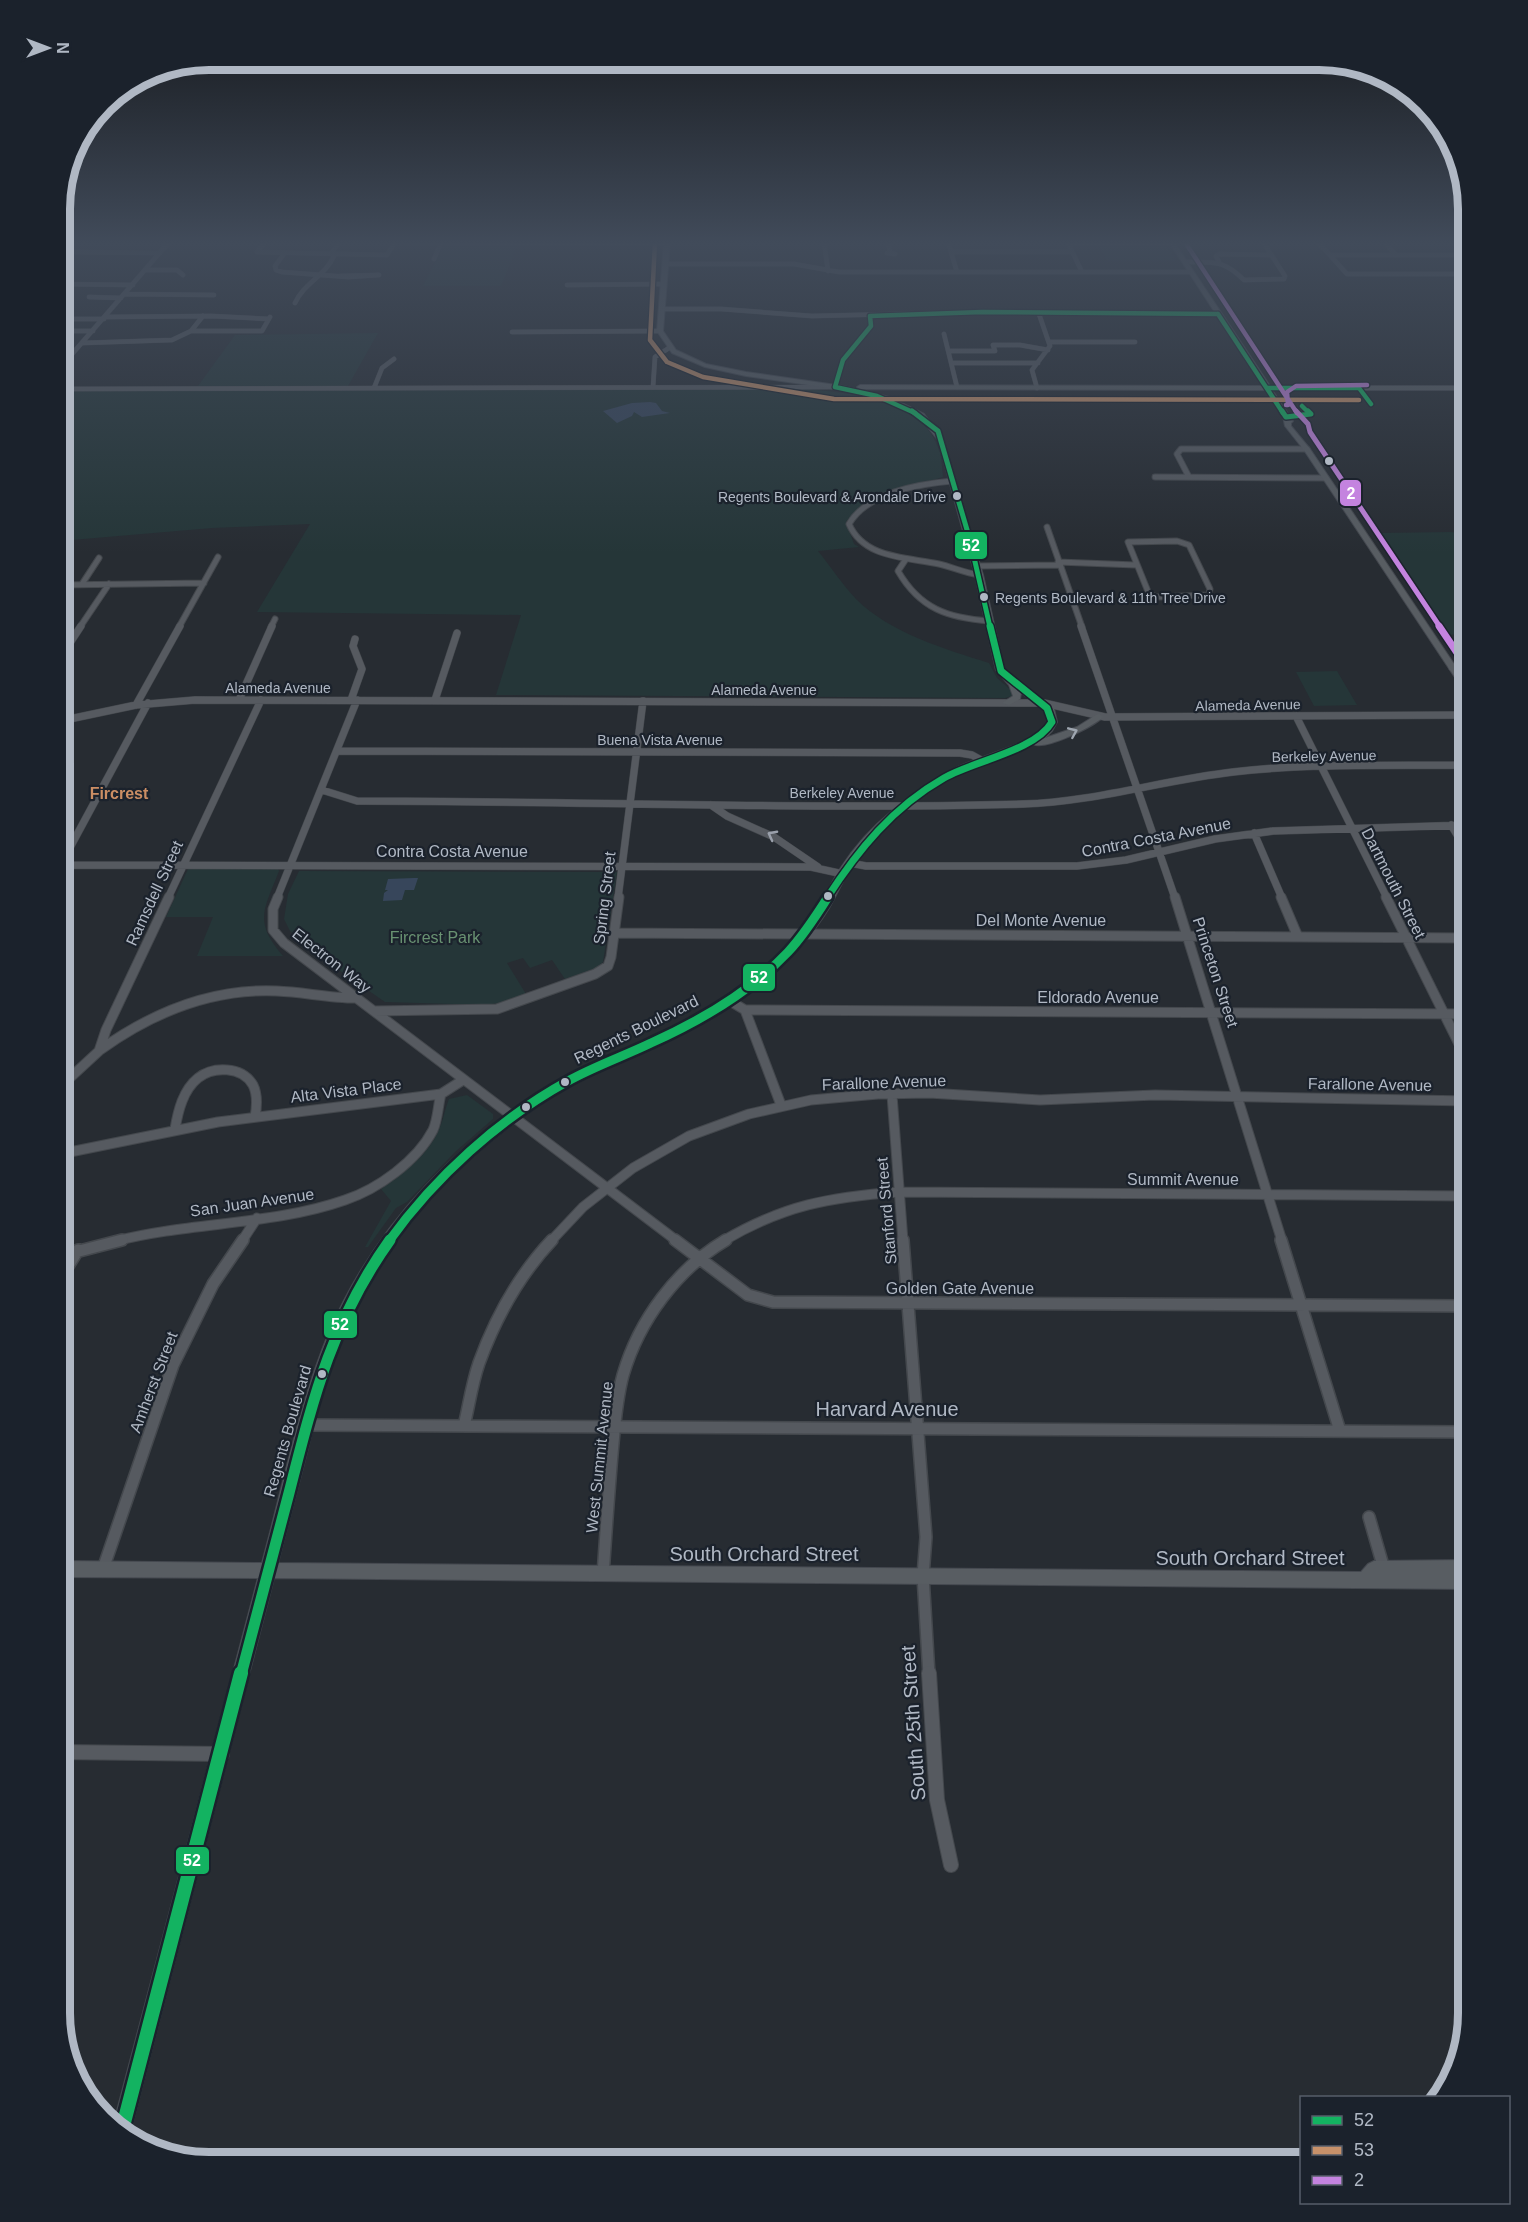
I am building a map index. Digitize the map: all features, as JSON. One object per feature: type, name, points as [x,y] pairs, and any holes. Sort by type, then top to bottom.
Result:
[{"type":"main road","points":[[1239,346],[1286,417],[1296,426],[1297,435],[1458,676]]},
{"type":"main road","points":[[669,348],[686,358],[716,368],[835,387],[878,397],[904,406],[934,426],[941,440],[979,575],[1000,670],[1017,691],[1017,697],[1006,703]]},
{"type":"main road","points":[[835,387],[1458,388]]},
{"type":"main road","points":[[878,397],[873,391],[881,387]]},
{"type":"main road","points":[[1012,683],[1044,703]]},
{"type":"main road","name":"Regents Boulevard","points":[[124,2122],[307,1425],[339,1327],[377,1258],[407,1216],[448,1171],[513,1117],[566,1082],[665,1037],[730,1001],[773,967],[822,909],[849,863],[873,834],[905,805],[947,776],[981,759],[1036,740],[1050,729],[1053,722],[1052,712],[1044,703]]},
{"type":"main road","points":[[1003,751],[1060,737],[1091,724],[1099,717]]},
{"type":"main road","points":[[1366,1579],[1374,1569],[1458,1568]]},
{"type":"main road","name":"South Orchard Street","points":[[70,1569],[1458,1581]]},
{"type":"street","points":[[71,389],[835,387],[843,360],[855,346]]},
{"type":"street","points":[[947,346],[957,387]]},
{"type":"street","points":[[949,351],[995,351],[993,346]]},
{"type":"street","points":[[1024,346],[1048,350]]},
{"type":"street","points":[[1037,388],[1032,372],[1048,350],[1049,346]]},
{"type":"street","points":[[653,387],[655,357],[669,348]]},
{"type":"street","points":[[374,388],[382,368],[394,359]]},
{"type":"street","points":[[952,363],[1038,363]]},
{"type":"street","points":[[1189,477],[1179,458],[1178,450],[1191,448],[1307,449]]},
{"type":"street","points":[[1155,477],[1326,478]]},
{"type":"street","points":[[952,481],[876,500],[860,509],[853,517],[851,528],[859,540],[874,550],[906,559],[941,564],[979,575]]},
{"type":"street","name":"Princeton Street","points":[[1047,527],[1188,936],[1340,1431]]},
{"type":"street","points":[[1129,542],[1185,542],[1190,547],[1210,594],[1197,597],[1151,596],[1136,565],[1129,542]]},
{"type":"street","points":[[136,705],[218,557]]},
{"type":"street","points":[[82,584],[99,558]]},
{"type":"street","points":[[906,559],[897,571],[905,586],[920,600],[950,617],[990,621]]},
{"type":"street","points":[[976,566],[1136,565]]},
{"type":"street","points":[[71,585],[204,583]]},
{"type":"street","points":[[71,642],[109,584]]},
{"type":"street","points":[[239,700],[275,619]]},
{"type":"street","points":[[435,700],[457,633]]},
{"type":"street","name":"Electron Way","points":[[355,639],[353,646],[362,669],[354,700],[338,751],[273,909],[273,930],[284,943],[513,1117]]},
{"type":"street","points":[[1452,667],[1458,667]]},
{"type":"street","name":"Alameda Avenue","points":[[71,719],[136,705],[183,700],[1044,703],[1064,706],[1099,717],[1458,715]]},
{"type":"street","name":"Ramsdell Street","points":[[71,1077],[99,1051],[106,1030],[261,700]]},
{"type":"street","name":"Spring Street","points":[[375,1011],[396,1009],[492,1010],[605,969],[611,957],[643,701]]},
{"type":"street","points":[[71,845],[148,703]]},
{"type":"street","name":"Dartmouth Street","points":[[1296,716],[1458,1041]]},
{"type":"street","name":"Buena Vista Avenue","points":[[338,751],[960,753],[981,759]]},
{"type":"street","name":"Berkeley Avenue","points":[[322,790],[357,801],[711,805],[1059,802],[1216,773],[1320,767],[1458,765]]},
{"type":"street","points":[[711,805],[721,815],[757,827],[790,845],[820,868]]},
{"type":"street","points":[[1451,825],[1458,837]]},
{"type":"street","name":"Contra Costa Avenue","points":[[849,863],[866,866],[1060,867],[1109,862],[1254,833],[1350,827],[1458,825]]},
{"type":"street","points":[[1254,833],[1298,937]]},
{"type":"street","name":"Contra Costa Avenue","points":[[71,865],[292,864],[820,868],[843,874]]},
{"type":"street","name":"Del Monte Avenue","points":[[614,933],[1458,938]]},
{"type":"street","points":[[99,1051],[141,1022],[176,1006],[213,995],[263,990],[334,999],[356,998]]},
{"type":"street","points":[[730,1001],[745,1010],[781,1105]]},
{"type":"street","name":"Eldorado Avenue","points":[[745,1010],[1458,1014]]},
{"type":"street","points":[[175,1130],[179,1110],[188,1090],[196,1080],[214,1070],[236,1071],[252,1082],[256,1093],[255,1117]]},
{"type":"street","points":[[441,1094],[463,1080]]},
{"type":"street","name":"Farallone Avenue","points":[[464,1426],[478,1365],[496,1322],[513,1291],[551,1239],[606,1186],[630,1168],[681,1139],[719,1123],[781,1105],[821,1099],[945,1093],[1042,1101],[1148,1095],[1458,1101]]},
{"type":"street","name":"Alta Vista Place","points":[[70,1152],[175,1130],[255,1117],[441,1094]]},
{"type":"street","name":"San Juan Avenue","points":[[70,1253],[151,1232],[318,1209],[346,1200],[375,1186],[400,1168],[423,1145],[433,1130],[441,1094]]},
{"type":"street","name":"Stanford Street","points":[[892,1095],[926,1537],[923,1576]]},
{"type":"street","name":"Golden Gate Avenue","points":[[513,1117],[748,1295],[760,1300],[1458,1306]]},
{"type":"street","name":"Summit Avenue","points":[[898,1192],[1458,1196]]},
{"type":"street","name":"West Summit Avenue","points":[[603,1575],[615,1426],[623,1374],[642,1328],[666,1293],[700,1258],[740,1230],[785,1210],[830,1199],[898,1192]]},
{"type":"street","name":"Amherst Street","points":[[103,1569],[173,1365],[213,1284],[257,1218]]},
{"type":"street","points":[[70,1262],[78,1250]]},
{"type":"street","name":"Harvard Avenue","points":[[307,1425],[1458,1432]]},
{"type":"street","points":[[1370,1517],[1384,1569]]},
{"type":"street","name":"South 25th Street","points":[[923,1576],[937,1800],[951,1865]]},
{"type":"street","points":[[70,1752],[222,1754]]},
{"type":"green space","points":[[227,346],[371,346],[348,386],[198,386]]},
{"type":"green space","points":[[808,389],[866,397],[886,403],[904,410],[920,421],[932,435],[940,453],[943,477],[878,498],[855,512],[846,522],[854,544],[859,547],[818,551],[856,599],[870,611],[919,638],[989,663],[997,678],[1012,691],[1012,696],[1005,698],[496,695],[521,615],[257,612],[310,524],[212,528],[71,540],[71,391]]},
{"type":"green space","points":[[1374,533],[1458,533],[1458,634],[1443,635]]},
{"type":"green space","points":[[1337,671],[1357,705],[1314,706],[1296,672]]},
{"type":"green space","points":[[188,869],[278,869],[264,915],[268,933],[283,956],[197,956],[213,917],[166,917]]},
{"type":"green space","name":"Fircrest Park","points":[[299,871],[617,872],[603,962],[596,968],[565,979],[552,960],[530,968],[523,958],[507,963],[526,994],[487,1005],[385,1002],[320,957],[290,931],[284,919],[288,894]]},
{"type":"green space","points":[[467,1095],[493,1114],[493,1119],[455,1152],[407,1202],[396,1208],[368,1247],[365,1247],[391,1201],[381,1189],[407,1169],[430,1146],[440,1127],[449,1099]]},
{"type":"water","points":[[632,403],[656,403],[662,411],[670,413],[642,417],[634,412],[632,416],[617,423],[603,411]]},
{"type":"water","points":[[418,878],[414,890],[405,890],[402,900],[383,901],[384,893],[388,890],[385,890],[388,879]]},
{"type":"transit line","name":"53","points":[[654,346],[667,362],[703,377],[834,399],[1359,400]]},
{"type":"transit line","name":"52","points":[[835,387],[843,360],[855,346]]},
{"type":"transit line","name":"52","points":[[1239,346],[1286,417],[1311,414],[1302,406]]},
{"type":"transit line","name":"2","points":[[1253,346],[1295,410],[1308,424],[1310,432],[1458,654]]},
{"type":"transit line","name":"2","points":[[1286,405],[1288,405],[1287,392],[1296,386],[1367,385]]},
{"type":"transit line","name":"52","points":[[124,2122],[310,1411],[341,1323],[373,1263],[419,1203],[474,1148],[504,1124],[534,1101],[566,1082],[666,1036],[733,997],[788,952],[804,933],[860,850],[895,814],[944,778],[1024,744],[1048,729],[1052,722],[1047,708],[1014,684],[1001,671],[970,540],[938,431],[903,406],[877,396],[835,387]]},
{"type":"transit line","name":"52","points":[[1268,388],[1359,388],[1371,404]]},
{"type":"place","name":"Regents Boulevard & Arondale Drive","points":[[957,496]]},
{"type":"place","name":"Regents Boulevard & 11th Tree Drive","points":[[984,597]]},
{"type":"district","name":"Fircrest","points":[[119,793]]}]
